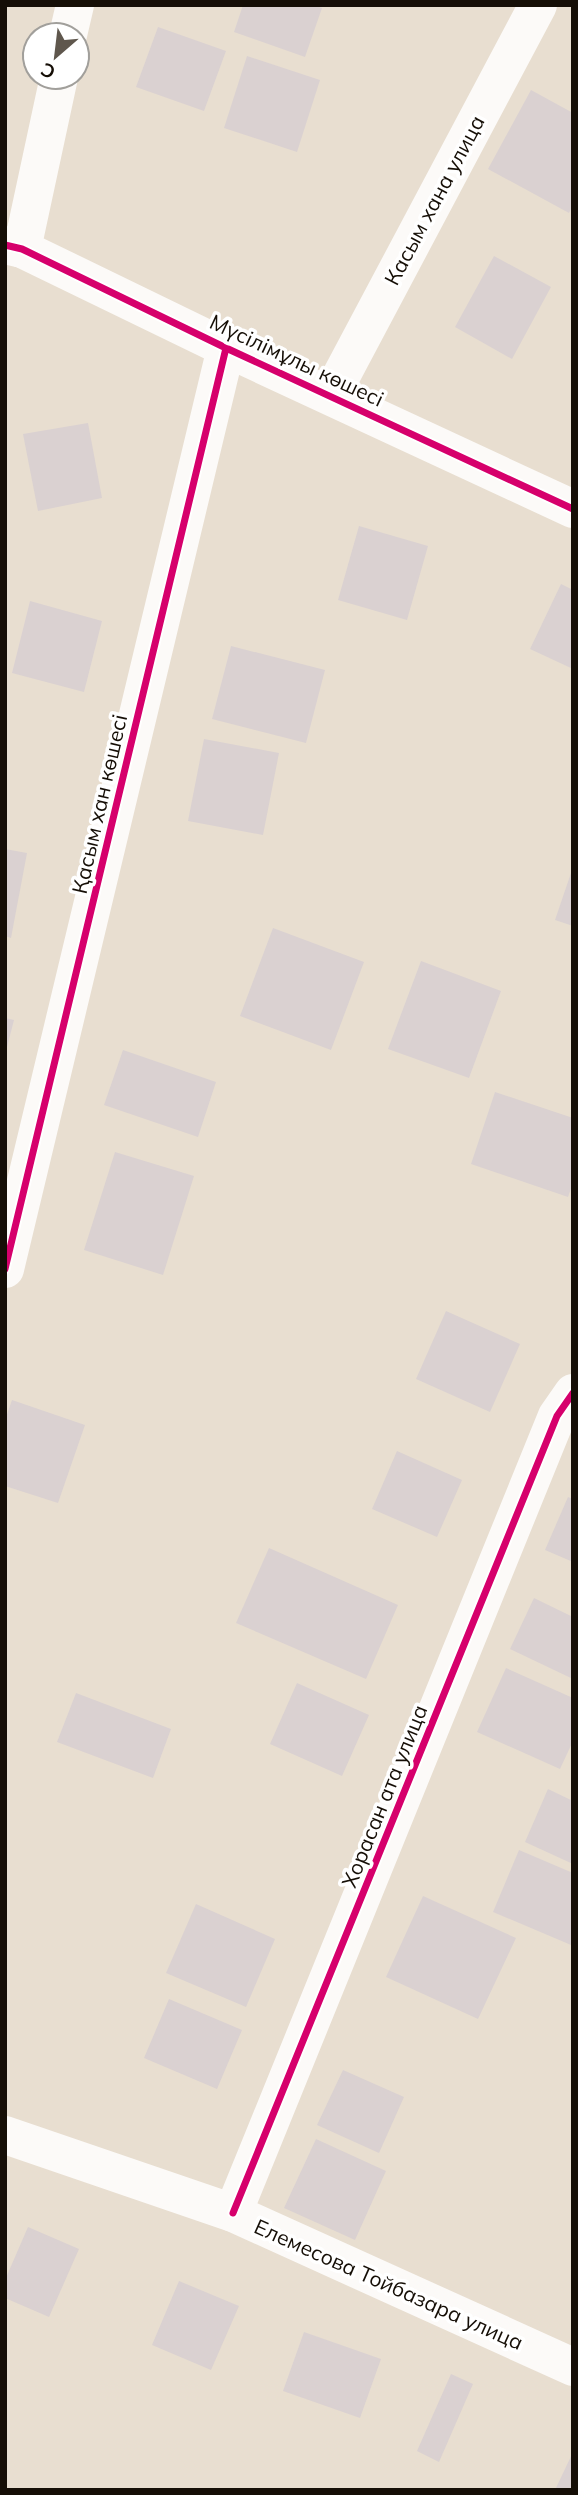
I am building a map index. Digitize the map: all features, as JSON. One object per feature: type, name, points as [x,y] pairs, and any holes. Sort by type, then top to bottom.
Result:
[{"type":"street","name":"Касым хана улица","points":[[331,395],[538,5]]},
{"type":"street","points":[[14,247],[55,91]]},
{"type":"street","name":"Мүсілімұлы көшесі","points":[[14,247],[573,509]]},
{"type":"street","name":"Қасым хан көшесі","points":[[5,1269],[226,348]]},
{"type":"street","name":"Хорасан ата улица","points":[[233,2213],[557,1416],[573,1393]]},
{"type":"street","name":"Елемесова Тойбазара улица","points":[[5,2135],[233,2213],[573,2367]]},
{"type":"building","points":[[243,5],[313,5],[322,8],[305,57],[234,32]]},
{"type":"building","points":[[158,27],[226,51],[204,111],[136,87]]},
{"type":"building","points":[[247,56],[320,80],[297,152],[224,128]]},
{"type":"building","points":[[531,90],[573,113],[573,205],[569,213],[488,169]]},
{"type":"building","points":[[494,256],[551,287],[512,359],[455,327]]},
{"type":"building","points":[[88,423],[102,498],[38,511],[23,434]]},
{"type":"building","points":[[359,526],[428,546],[407,620],[338,600]]},
{"type":"building","points":[[561,584],[573,590],[573,669],[530,649]]},
{"type":"building","points":[[30,601],[102,621],[84,692],[12,673]]},
{"type":"building","points":[[231,646],[325,670],[306,743],[212,719]]},
{"type":"building","points":[[204,739],[279,753],[263,835],[188,821]]},
{"type":"building","points":[[5,849],[27,853],[11,938],[5,936]]},
{"type":"building","points":[[573,870],[573,926],[555,920]]},
{"type":"building","points":[[273,928],[364,962],[331,1050],[240,1016]]},
{"type":"building","points":[[421,961],[501,991],[469,1078],[388,1049]]},
{"type":"building","points":[[5,1018],[14,1020],[6,1051],[5,1051]]},
{"type":"building","points":[[123,1050],[216,1082],[198,1137],[104,1105]]},
{"type":"building","points":[[495,1092],[573,1118],[573,1183],[568,1197],[471,1164]]},
{"type":"building","points":[[115,1152],[194,1176],[163,1275],[84,1250]]},
{"type":"building","points":[[446,1311],[520,1344],[490,1412],[416,1379]]},
{"type":"building","points":[[12,1400],[85,1425],[58,1503],[5,1486],[5,1420]]},
{"type":"building","points":[[397,1451],[462,1480],[437,1537],[372,1509]]},
{"type":"building","points":[[568,1497],[573,1499],[573,1562],[545,1550]]},
{"type":"building","points":[[269,1548],[398,1605],[366,1679],[236,1623]]},
{"type":"building","points":[[534,1598],[573,1617],[573,1679],[510,1649]]},
{"type":"building","points":[[506,1668],[573,1698],[573,1741],[560,1769],[477,1732]]},
{"type":"building","points":[[297,1683],[369,1715],[342,1776],[270,1744]]},
{"type":"building","points":[[76,1693],[171,1729],[153,1778],[57,1742]]},
{"type":"building","points":[[548,1789],[573,1801],[573,1864],[525,1842]]},
{"type":"building","points":[[519,1850],[573,1873],[571,1945],[493,1912]]},
{"type":"building","points":[[423,1896],[516,1938],[478,2019],[386,1977]]},
{"type":"building","points":[[196,1904],[275,1939],[246,2007],[166,1973]]},
{"type":"building","points":[[169,1999],[242,2030],[217,2089],[144,2058]]},
{"type":"building","points":[[343,2070],[404,2097],[379,2153],[317,2125]]},
{"type":"building","points":[[316,2139],[386,2171],[355,2240],[284,2208]]},
{"type":"building","points":[[28,2227],[79,2249],[49,2317],[5,2298],[5,2280]]},
{"type":"building","points":[[179,2281],[239,2306],[211,2370],[152,2345]]},
{"type":"building","points":[[304,2332],[381,2359],[360,2418],[283,2391]]},
{"type":"building","points":[[451,2374],[473,2384],[439,2462],[417,2451]]},
{"type":"building","points":[[573,2452],[573,2490],[555,2490]]},
{"type":"cycle path","points":[[5,245],[22,249],[226,348],[573,509]]},
{"type":"cycle path","points":[[5,1269],[226,348]]},
{"type":"cycle path","points":[[233,2213],[557,1416],[573,1393]]}]
